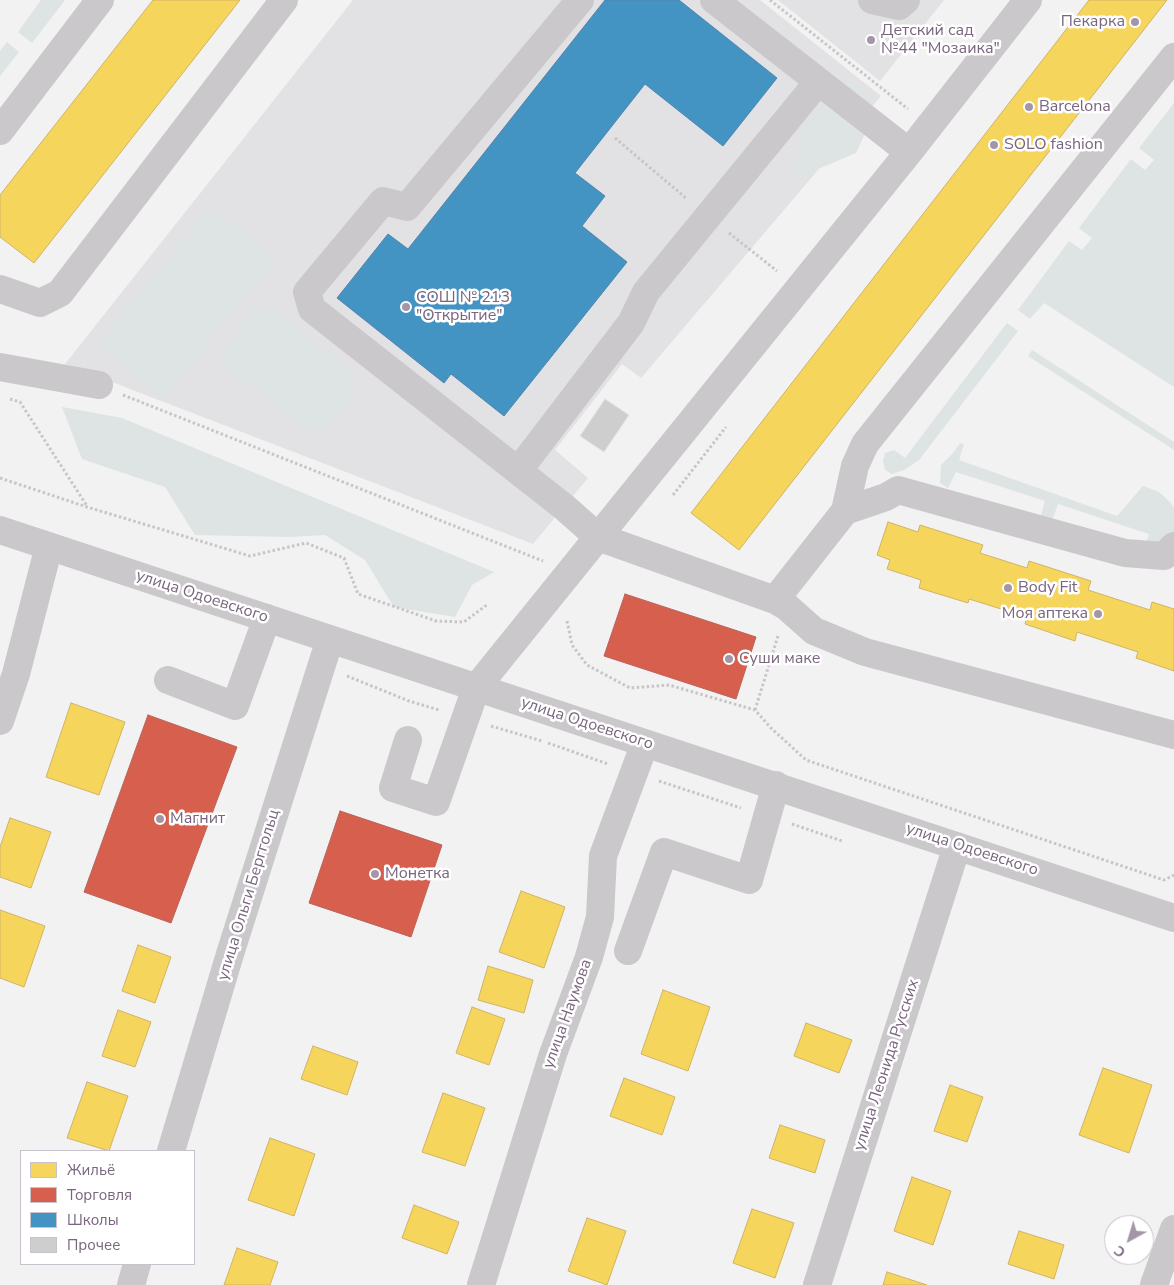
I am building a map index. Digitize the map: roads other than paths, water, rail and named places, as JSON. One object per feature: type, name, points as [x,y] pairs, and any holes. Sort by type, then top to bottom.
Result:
[{"type":"street","points":[[0,131],[100,0]]},
{"type":"street","points":[[0,289],[40,303],[60,293],[284,0]]},
{"type":"street","points":[[580,0],[407,207],[383,201],[307,292],[312,309],[564,507],[598,537],[781,604],[814,631],[865,652],[1174,735]]},
{"type":"street","points":[[714,0],[909,152]]},
{"type":"street","points":[[872,0],[898,6],[906,0]]},
{"type":"street","points":[[408,740],[393,788],[436,802],[476,688],[930,126],[1028,0]]},
{"type":"street","points":[[781,604],[845,511],[855,466],[865,444],[1174,57]]},
{"type":"street","points":[[518,471],[631,323],[646,292],[818,82]]},
{"type":"street","points":[[0,367],[99,385]]},
{"type":"street","points":[[845,511],[898,490],[1124,553],[1164,556],[1174,546]]},
{"type":"street","name":"улица Одоевского","points":[[0,530],[1174,918]]},
{"type":"street","points":[[0,721],[16,674],[49,546]]},
{"type":"street","points":[[168,680],[235,706],[267,618]]},
{"type":"street","name":"улица Ольги Берггольц","points":[[171,1150],[230,954],[330,639]]},
{"type":"street","name":"улица Наумова","points":[[481,1285],[553,1054],[589,957],[600,917],[602,856],[646,743]]},
{"type":"street","points":[[628,951],[664,852],[749,880],[776,785]]},
{"type":"street","name":"улица Леонида Русских","points":[[817,1285],[957,846]]},
{"type":"street","points":[[1154,1285],[1174,1229]]},
{"type":"street","points":[[131,1285],[137,1265]]},
{"type":"place","name":"Пекарка","points":[[1135,22]]},
{"type":"place","name":"Детский сад №44 \"Мозаика\"","points":[[871,40]]},
{"type":"place","name":"Barcelona","points":[[1029,107]]},
{"type":"place","name":"SOLO fashion","points":[[994,145]]},
{"type":"place","name":"СОШ № 213 \"Открытие\"","points":[[406,307]]},
{"type":"place","name":"Body Fit","points":[[1008,588]]},
{"type":"place","name":"Моя аптека","points":[[1098,614]]},
{"type":"place","name":"Суши маке","points":[[729,659]]},
{"type":"place","name":"Магнит","points":[[160,819]]},
{"type":"place","name":"Монетка","points":[[375,874]]}]
